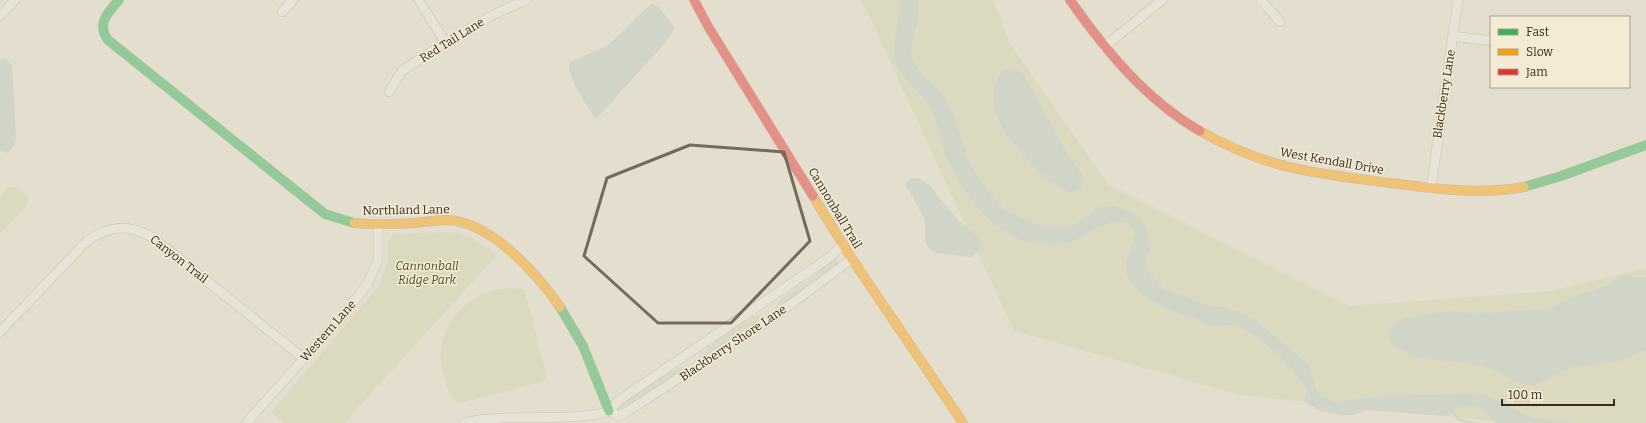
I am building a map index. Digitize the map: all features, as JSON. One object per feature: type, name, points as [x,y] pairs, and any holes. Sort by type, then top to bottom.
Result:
[{"type":"street","points":[[0,16],[15,0]]},
{"type":"street","name":"Northland Lane","points":[[119,0],[104,17],[101,27],[102,32],[108,40],[325,214],[337,220],[350,223],[378,224],[447,220],[473,224],[493,237],[526,265],[555,299],[572,325],[588,355],[609,411]]},
{"type":"street","points":[[282,12],[293,0]]},
{"type":"street","points":[[419,0],[445,42]]},
{"type":"street","name":"Red Tail Lane","points":[[389,92],[402,71],[445,42],[493,15],[526,0]]},
{"type":"street","name":"Cannonball Trail","points":[[694,0],[709,28],[852,259],[963,423]]},
{"type":"street","name":"West Kendall Drive","points":[[1070,0],[1124,72],[1163,106],[1184,122],[1230,148],[1287,168],[1351,179],[1475,192],[1506,190],[1538,184],[1571,174],[1630,149],[1646,145]]},
{"type":"street","points":[[1104,47],[1162,0]]},
{"type":"street","points":[[1261,0],[1280,22]]},
{"type":"street","name":"Blackberry Lane","points":[[1431,188],[1458,0]]},
{"type":"street","points":[[1453,36],[1490,41]]},
{"type":"street","name":"Western Lane","points":[[246,423],[346,312],[368,284],[378,260],[378,224]]},
{"type":"street","name":"Canyon Trail","points":[[0,332],[87,241],[102,231],[126,227],[140,230],[152,237],[303,358]]},
{"type":"street","name":"Blackberry Shore Lane","points":[[464,423],[477,420],[508,419],[573,422],[592,418],[609,411],[618,401],[830,257],[843,244]]},
{"type":"street","name":"Blackberry Shore Lane","points":[[609,411],[620,416],[774,320],[852,259]]},
{"type":"street","points":[[762,304],[774,320]]},
{"type":"highlighted area","points":[[690,145],[784,152],[810,241],[731,323],[658,323],[584,256],[607,178]]},
{"type":"green space","points":[[860,0],[993,0],[1010,44],[1108,184],[1349,306],[1551,291],[1646,268],[1646,423],[1512,423],[1240,395],[1014,331],[872,22]]},
{"type":"green space","points":[[9,187],[23,191],[26,194],[28,204],[0,234],[0,197]]},
{"type":"green space","name":"Cannonball Ridge Park","points":[[452,232],[476,240],[497,255],[344,423],[284,423],[271,412],[378,287],[387,264],[389,240],[393,235]]},
{"type":"green space","points":[[833,259],[838,260],[838,265],[810,283],[791,299],[774,309],[780,299],[807,281]]},
{"type":"green space","points":[[507,288],[524,289],[547,376],[544,381],[457,404],[446,386],[441,367],[441,348],[446,331],[455,315],[469,302],[486,293]]},
{"type":"green space","points":[[755,315],[763,317],[698,361],[697,360],[705,350],[720,338],[748,317]]},
{"type":"green space","points":[[686,366],[687,369],[618,411],[621,405],[670,369]]},
{"type":"shaded area","points":[[899,0],[918,0],[919,15],[911,48],[913,62],[924,77],[940,91],[957,123],[968,160],[985,188],[1003,208],[1026,221],[1043,226],[1072,226],[1085,219],[1097,208],[1112,206],[1125,209],[1139,216],[1148,230],[1149,251],[1146,259],[1147,271],[1163,288],[1212,307],[1223,307],[1242,313],[1256,321],[1307,363],[1314,379],[1316,390],[1320,395],[1329,400],[1339,402],[1378,396],[1482,394],[1505,403],[1517,411],[1534,418],[1573,423],[1496,423],[1483,410],[1473,405],[1457,408],[1444,416],[1366,410],[1355,415],[1348,415],[1335,414],[1320,410],[1304,401],[1307,388],[1294,371],[1252,333],[1233,325],[1212,326],[1202,323],[1194,318],[1178,314],[1153,302],[1138,291],[1128,277],[1126,269],[1127,259],[1136,231],[1129,224],[1113,222],[1096,229],[1079,239],[1061,244],[1040,244],[1028,242],[1010,235],[986,216],[964,190],[949,162],[932,111],[925,100],[903,75],[896,63],[894,48],[899,15]]},
{"type":"shaded area","points":[[651,4],[658,6],[675,28],[666,42],[596,119],[574,83],[569,68],[570,62],[607,46]]},
{"type":"shaded area","points":[[5,58],[12,66],[16,136],[14,145],[7,153],[0,150],[0,60]]},
{"type":"shaded area","points":[[1014,68],[1024,75],[1066,152],[1081,173],[1084,184],[1080,189],[1071,193],[1056,186],[1045,178],[1016,146],[1001,126],[996,115],[993,93],[997,81],[1004,69]]},
{"type":"shaded area","points":[[918,178],[929,185],[957,219],[980,238],[981,247],[976,254],[970,257],[936,253],[929,248],[925,241],[925,219],[905,184],[910,179]]},
{"type":"shaded area","points":[[1625,274],[1632,277],[1646,277],[1646,350],[1618,361],[1582,365],[1570,368],[1539,384],[1528,385],[1489,368],[1414,355],[1392,345],[1388,330],[1404,318],[1452,311],[1473,314],[1550,308],[1577,295],[1607,286]]},
{"type":"waterway","points":[[1450,410],[1460,420],[1473,423]]},
{"type":"traffic: fast","points":[[119,0],[111,9],[103,23],[103,29],[108,40],[325,214],[354,223]]},
{"type":"traffic: fast","points":[[1524,187],[1561,176],[1646,145]]},
{"type":"traffic: fast","points":[[560,307],[583,346],[609,411]]},
{"type":"traffic: slow","points":[[1200,131],[1247,154],[1270,162],[1316,173],[1441,189],[1491,191],[1524,187]]},
{"type":"traffic: slow","points":[[813,196],[852,259],[963,423]]},
{"type":"traffic: slow","points":[[354,223],[393,224],[446,220],[463,223],[480,229],[496,239],[526,265],[560,307]]},
{"type":"traffic: jam","points":[[694,0],[709,28],[813,196]]},
{"type":"traffic: jam","points":[[1070,0],[1098,38],[1128,73],[1162,105],[1180,119],[1200,131]]}]
